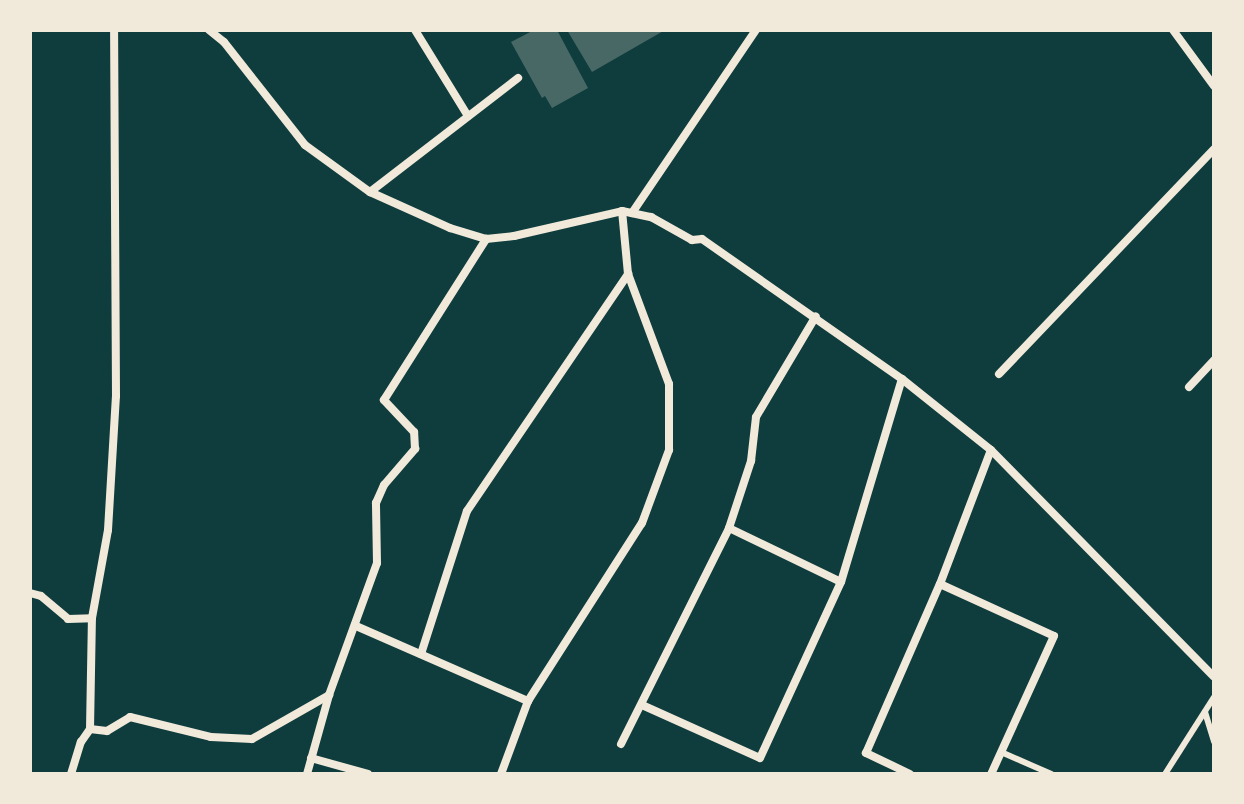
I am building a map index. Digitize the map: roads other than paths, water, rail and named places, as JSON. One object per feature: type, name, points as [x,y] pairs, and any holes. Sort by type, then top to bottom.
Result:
[{"type":"street","points":[[71,774],[81,742],[90,729],[92,618],[106,542],[116,396],[114,30]]},
{"type":"street","points":[[209,30],[224,42],[305,145],[370,192],[450,228],[486,239],[542,231],[627,212],[651,217],[692,240],[702,239],[816,316],[991,450],[1212,671]]},
{"type":"street","points":[[415,30],[468,116]]},
{"type":"street","points":[[501,774],[528,701],[642,523],[669,450],[669,384],[628,274],[627,212],[756,30]]},
{"type":"street","points":[[1173,30],[1214,86]]},
{"type":"street","points":[[370,192],[518,78]]},
{"type":"street","points":[[999,374],[1214,149]]},
{"type":"street","points":[[307,774],[329,695],[377,563],[376,503],[384,485],[415,449],[414,432],[384,400],[486,239]]},
{"type":"street","points":[[421,654],[467,511],[628,274]]},
{"type":"street","points":[[621,744],[729,528],[751,461],[756,417],[816,316]]},
{"type":"street","points":[[1189,387],[1214,360]]},
{"type":"street","points":[[642,705],[760,758],[841,582],[902,379]]},
{"type":"street","points":[[910,774],[866,753],[940,584],[991,450]]},
{"type":"street","points":[[729,528],[841,582]]},
{"type":"street","points":[[940,584],[1054,636],[991,774]]},
{"type":"street","points":[[30,593],[41,596],[68,619],[92,618]]},
{"type":"street","points":[[356,626],[528,701]]},
{"type":"street","points":[[90,729],[107,731],[130,717],[211,737],[252,739],[329,695]]},
{"type":"street","points":[[311,758],[368,774]]},
{"type":"lane","points":[[1165,774],[1214,697]]},
{"type":"lane","points":[[1205,712],[1214,742]]},
{"type":"lane","points":[[1001,752],[1051,774]]}]
